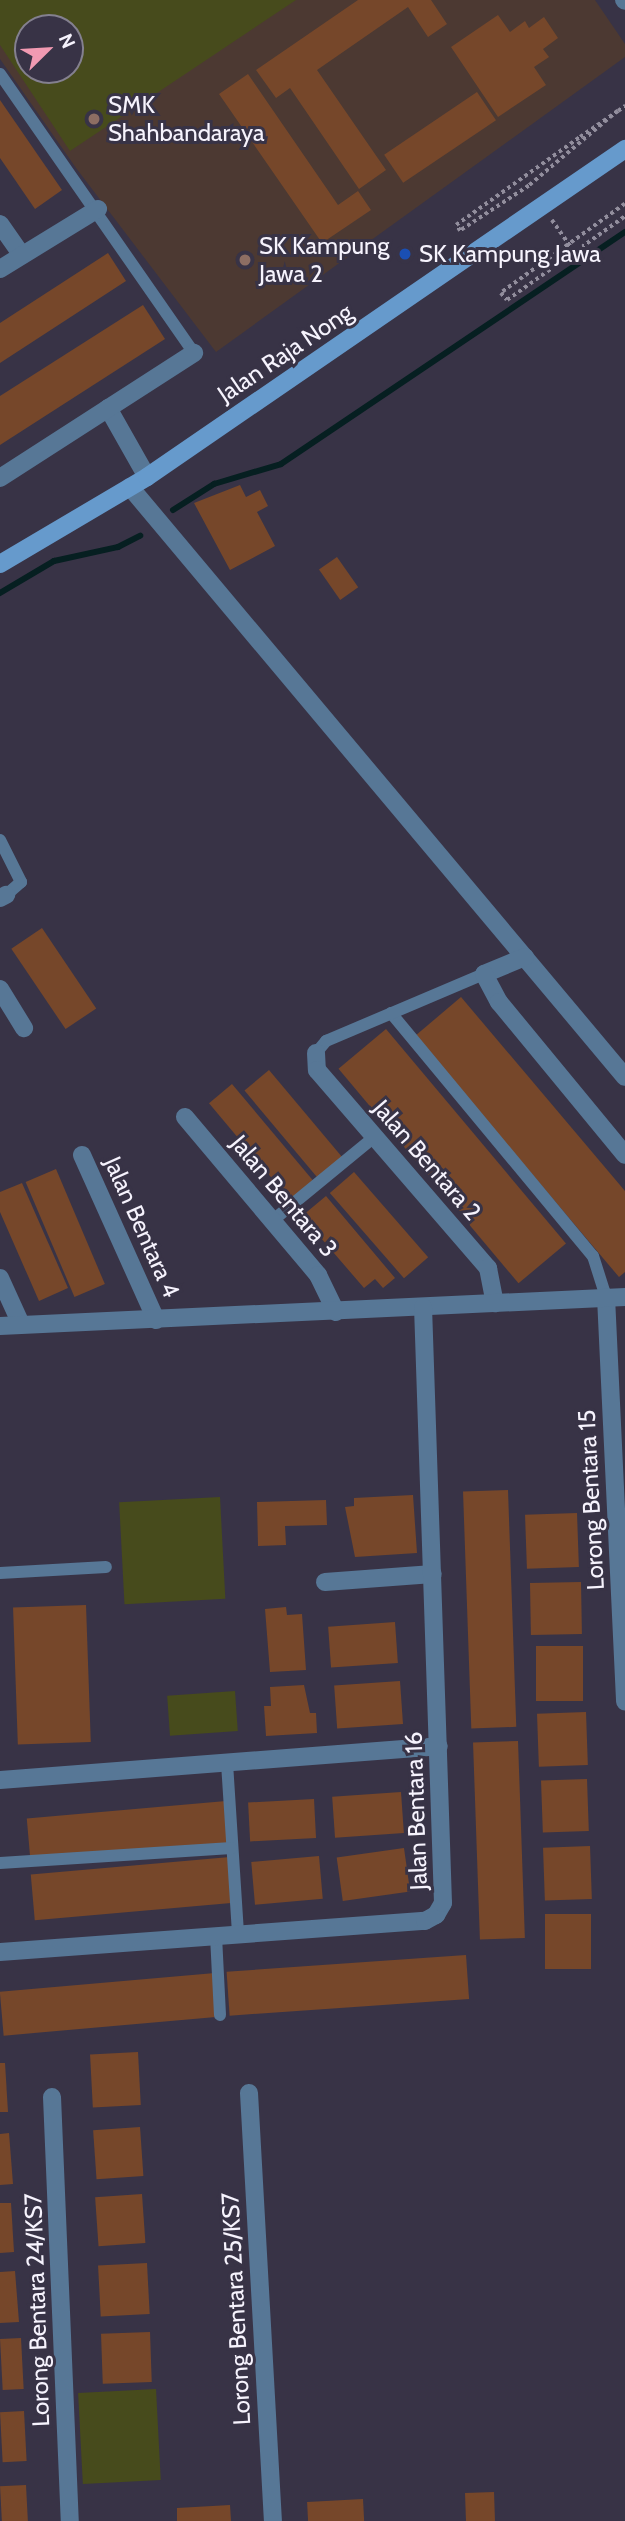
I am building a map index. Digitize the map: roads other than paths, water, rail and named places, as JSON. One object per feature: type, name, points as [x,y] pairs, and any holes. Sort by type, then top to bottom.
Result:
[{"type":"main road","name":"Jalan Raja Nong","points":[[0,564],[147,477],[625,149]]},
{"type":"street","points":[[0,268],[98,209]]},
{"type":"street","points":[[0,224],[22,255]]},
{"type":"street","points":[[0,478],[194,352]]},
{"type":"street","points":[[108,408],[147,477]]},
{"type":"street","points":[[130,487],[625,1077]]},
{"type":"street","points":[[525,957],[484,974],[499,1002],[625,1155]]},
{"type":"street","points":[[0,989],[24,1028]]},
{"type":"street","name":"Jalan Bentara 2","points":[[316,1053],[317,1070],[488,1268],[495,1303]]},
{"type":"street","name":"Jalan Bentara 3","points":[[186,1117],[318,1275],[336,1312]]},
{"type":"street","name":"Jalan Bentara 4","points":[[82,1155],[156,1320]]},
{"type":"street","points":[[0,1278],[21,1324]]},
{"type":"street","name":"Lorong Bentara 15","points":[[606,1297],[625,1702]]},
{"type":"street","points":[[0,1326],[625,1297]]},
{"type":"street","name":"Jalan Bentara 16","points":[[0,1952],[425,1921],[436,1915],[443,1903],[423,1307]]},
{"type":"street","points":[[326,1582],[433,1574]]},
{"type":"street","points":[[0,1780],[439,1746]]},
{"type":"street","name":"Lorong Bentara 25/KS7","points":[[249,2093],[273,2521]]},
{"type":"street","name":"Lorong Bentara 24/KS7","points":[[52,2097],[70,2521]]},
{"type":"lane","points":[[0,74],[98,209],[194,352]]},
{"type":"lane","points":[[0,840],[21,882],[3,896]]},
{"type":"lane","points":[[316,1053],[326,1041],[484,974]]},
{"type":"lane","points":[[391,1013],[593,1256],[606,1297]]},
{"type":"lane","points":[[272,1221],[373,1138]]},
{"type":"lane","points":[[0,1573],[106,1567]]},
{"type":"lane","points":[[227,1763],[237,1935]]},
{"type":"lane","points":[[0,1863],[232,1849]]},
{"type":"lane","points":[[216,1936],[220,2015]]},
{"type":"waterway","points":[[173,510],[214,484],[281,464],[625,232]]},
{"type":"waterway","points":[[0,593],[54,561],[118,547],[140,536]]},
{"type":"place","name":"SMK Shahbandaraya","points":[[94,119]]},
{"type":"place","name":"SK Kampung Jawa","points":[[405,254]]},
{"type":"place","name":"SK Kampung Jawa 2","points":[[245,260]]}]
